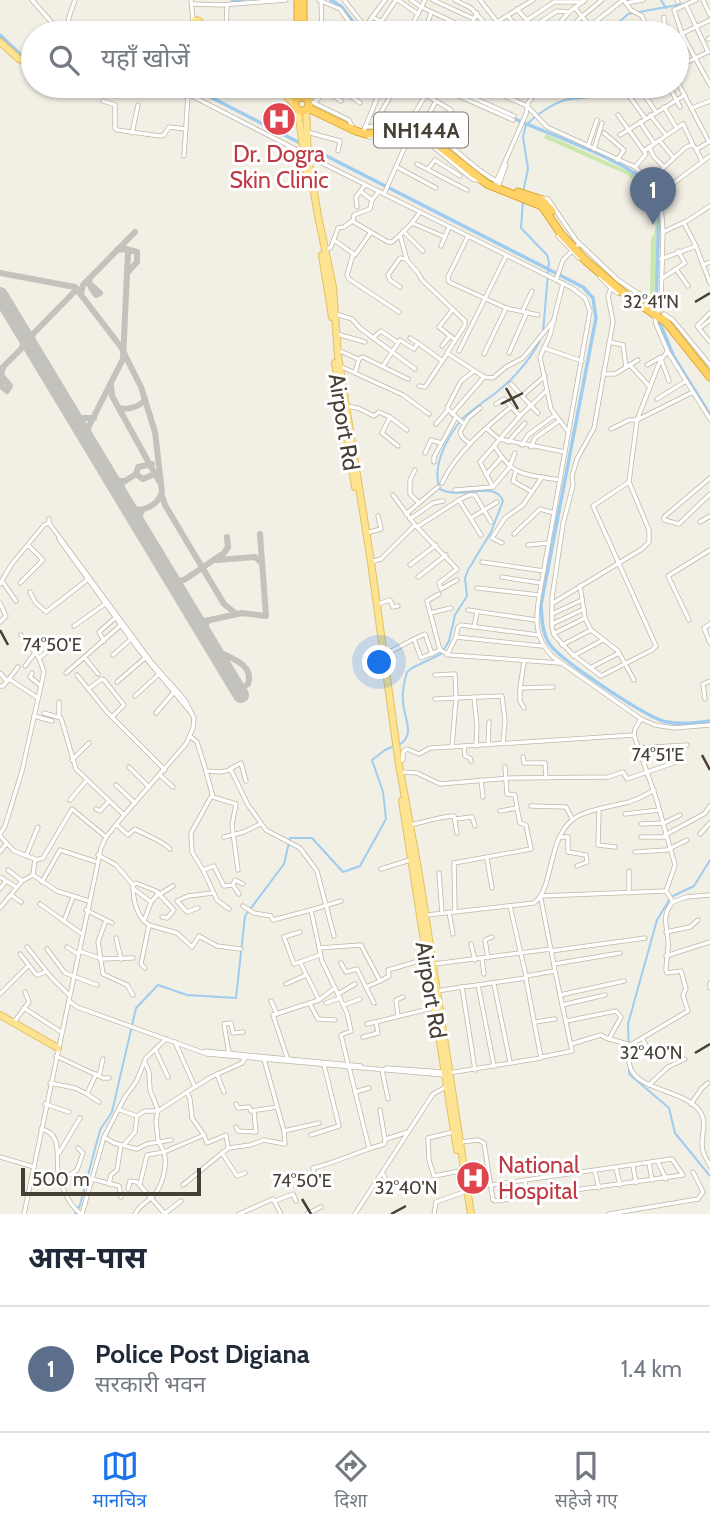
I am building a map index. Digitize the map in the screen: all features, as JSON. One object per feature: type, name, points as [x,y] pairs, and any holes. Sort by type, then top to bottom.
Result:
[{"type":"highway","points":[[300,0],[301,21]]},
{"type":"highway","points":[[304,98],[304,103]]},
{"type":"highway","name":"NH144A","points":[[304,103],[352,126],[424,131],[438,139],[477,173],[497,185],[533,199],[544,208],[575,247],[626,295],[659,314],[704,356],[710,367]]},
{"type":"highway","name":"NH144A","points":[[304,103],[366,134],[403,131],[418,133],[435,143],[481,181],[497,185]]},
{"type":"highway","name":"NH144A","points":[[659,314],[710,378]]},
{"type":"main road","points":[[0,42],[21,60]]},
{"type":"main road","points":[[295,98],[304,103],[307,132],[305,148],[333,286],[340,367],[410,825],[421,916]]},
{"type":"main road","name":"Airport Rd","points":[[304,103],[305,148],[332,314],[336,372],[395,735]]},
{"type":"main road","name":"Airport Rd","points":[[400,766],[410,860],[429,962],[433,1008],[453,1132],[469,1214]]},
{"type":"main road","points":[[429,962],[436,991],[445,1074],[460,1142],[469,1214]]},
{"type":"main road","points":[[0,1015],[58,1048]]},
{"type":"street","points":[[33,0],[53,21]]},
{"type":"street","points":[[68,21],[75,0]]},
{"type":"street","points":[[196,21],[192,1],[227,5],[286,0]]},
{"type":"street","points":[[321,21],[320,0],[338,7],[348,20]]},
{"type":"street","points":[[344,0],[360,21]]},
{"type":"street","points":[[369,21],[384,0]]},
{"type":"street","points":[[382,21],[397,0],[418,15]]},
{"type":"street","points":[[411,0],[448,21]]},
{"type":"street","points":[[415,21],[425,0]]},
{"type":"street","points":[[433,0],[474,19],[477,13]]},
{"type":"street","points":[[455,0],[477,13],[484,21]]},
{"type":"street","points":[[499,21],[533,0]]},
{"type":"street","points":[[578,21],[602,0]]},
{"type":"street","points":[[596,21],[624,1],[643,0]]},
{"type":"street","points":[[676,21],[674,9],[696,0]]},
{"type":"street","points":[[703,0],[710,15]]},
{"type":"street","points":[[483,1],[496,21]]},
{"type":"street","points":[[517,9],[527,20],[554,2],[584,1]]},
{"type":"street","points":[[561,21],[584,1]]},
{"type":"street","points":[[624,1],[644,21]]},
{"type":"street","points":[[227,5],[227,21]]},
{"type":"street","points":[[687,5],[709,54],[689,62]]},
{"type":"street","points":[[575,7],[585,21]]},
{"type":"street","points":[[542,21],[557,11],[569,12]]},
{"type":"street","points":[[428,21],[432,12]]},
{"type":"street","points":[[508,15],[513,21]]},
{"type":"street","points":[[372,17],[379,21]]},
{"type":"street","points":[[689,31],[710,20]]},
{"type":"street","points":[[689,50],[710,86]]},
{"type":"street","points":[[184,156],[188,98]]},
{"type":"street","points":[[205,98],[305,148],[365,184],[556,279],[583,296],[590,307],[539,595],[536,620],[538,635],[544,646],[562,663],[641,719],[668,728],[710,725]]},
{"type":"street","points":[[304,98],[304,103],[312,98]]},
{"type":"street","points":[[338,98],[341,101]]},
{"type":"street","points":[[353,98],[360,103]]},
{"type":"street","points":[[377,98],[365,128],[409,123],[421,127],[438,136],[497,185],[532,98]]},
{"type":"street","points":[[373,127],[389,98]]},
{"type":"street","points":[[409,123],[424,98]]},
{"type":"street","points":[[431,98],[451,110],[438,136]]},
{"type":"street","points":[[469,98],[514,118]]},
{"type":"street","points":[[508,98],[527,106],[547,127],[635,167],[650,180],[659,194],[663,232],[658,331],[710,419]]},
{"type":"street","points":[[633,98],[666,135]]},
{"type":"street","points":[[646,98],[656,112]]},
{"type":"street","points":[[650,180],[686,147],[695,148],[710,143],[687,98]]},
{"type":"street","points":[[620,135],[676,99],[680,107]]},
{"type":"street","points":[[103,101],[116,105],[117,131],[160,136],[164,135],[169,127],[186,129]]},
{"type":"street","points":[[421,127],[436,101]]},
{"type":"street","points":[[692,108],[710,102]]},
{"type":"street","points":[[132,132],[138,104]]},
{"type":"street","points":[[664,107],[676,127]]},
{"type":"street","points":[[306,121],[313,113],[364,136],[410,135],[427,142],[461,174]]},
{"type":"street","points":[[618,115],[646,156],[635,167]]},
{"type":"street","points":[[588,146],[599,121],[594,149]]},
{"type":"street","points":[[640,122],[656,142],[674,157]]},
{"type":"street","points":[[644,151],[676,127],[684,125],[702,162]]},
{"type":"street","points":[[307,132],[340,141],[338,151]]},
{"type":"street","points":[[604,133],[624,150],[617,160]]},
{"type":"street","points":[[385,192],[410,135]]},
{"type":"street","points":[[649,147],[664,167]]},
{"type":"street","points":[[659,194],[710,156]]},
{"type":"street","points":[[428,169],[435,160],[475,181],[481,181]]},
{"type":"street","points":[[417,164],[467,190]]},
{"type":"street","points":[[397,167],[436,188]]},
{"type":"street","points":[[456,183],[461,174]]},
{"type":"street","points":[[357,208],[356,197],[365,184]]},
{"type":"street","points":[[360,191],[372,200]]},
{"type":"street","points":[[325,250],[331,247],[338,228],[353,221],[355,215],[370,209],[372,200],[379,191]]},
{"type":"street","points":[[663,232],[684,223],[710,206]]},
{"type":"street","points":[[353,221],[391,242],[420,212]]},
{"type":"street","points":[[412,223],[444,237]]},
{"type":"street","points":[[684,223],[710,284]]},
{"type":"street","points":[[441,246],[449,227]]},
{"type":"street","points":[[371,232],[356,254],[353,254],[347,275],[399,312]]},
{"type":"street","points":[[402,233],[424,251]]},
{"type":"street","points":[[402,233],[406,259],[423,282],[465,323],[425,387],[419,386]]},
{"type":"street","points":[[468,236],[448,277],[449,281],[506,307],[538,315]]},
{"type":"street","points":[[334,239],[353,254]]},
{"type":"street","points":[[661,259],[696,246]]},
{"type":"street","points":[[556,279],[575,247],[611,288],[659,314]]},
{"type":"street","points":[[661,279],[685,262],[678,251]]},
{"type":"street","points":[[459,351],[506,255]]},
{"type":"street","points":[[400,287],[388,277],[400,258],[406,259]]},
{"type":"street","points":[[703,265],[710,262]]},
{"type":"street","points":[[676,269],[688,286]]},
{"type":"street","points":[[563,284],[554,320],[540,356],[555,415],[569,433]]},
{"type":"street","points":[[611,288],[608,296],[613,323],[594,430],[577,459],[572,476],[573,485],[563,524],[552,595],[553,634],[573,656],[602,676],[656,646],[593,506],[629,482]]},
{"type":"street","points":[[509,353],[532,291]]},
{"type":"street","points":[[484,354],[506,307]]},
{"type":"street","points":[[453,309],[439,326],[455,340]]},
{"type":"street","points":[[710,313],[697,324],[710,342]]},
{"type":"street","points":[[336,314],[352,319],[415,369]]},
{"type":"street","points":[[447,353],[484,377],[493,378],[523,358],[554,320]]},
{"type":"street","points":[[699,329],[710,320]]},
{"type":"street","points":[[373,338],[381,331],[397,343]]},
{"type":"street","points":[[705,337],[710,332]]},
{"type":"street","points":[[337,334],[365,342]]},
{"type":"street","points":[[442,346],[450,335]]},
{"type":"street","points":[[410,338],[442,360]]},
{"type":"street","points":[[383,366],[401,340],[412,349],[418,343]]},
{"type":"street","points":[[609,342],[623,345],[628,366],[649,386]]},
{"type":"street","points":[[544,348],[582,361]]},
{"type":"street","points":[[338,350],[359,359],[363,357],[408,379]]},
{"type":"street","points":[[647,365],[668,352]]},
{"type":"street","points":[[662,357],[669,381]]},
{"type":"street","points":[[553,603],[644,548],[650,538],[629,482],[636,420],[662,357]]},
{"type":"street","points":[[355,373],[359,359]]},
{"type":"street","points":[[603,374],[613,374],[638,359]]},
{"type":"street","points":[[340,367],[403,395],[429,414]]},
{"type":"street","points":[[436,424],[448,410],[459,385],[474,371]]},
{"type":"street","points":[[523,396],[545,376]]},
{"type":"street","points":[[434,462],[454,415],[484,377]]},
{"type":"street","points":[[657,398],[686,381]]},
{"type":"street","points":[[511,384],[538,413]]},
{"type":"street","points":[[493,487],[480,462],[530,405],[547,391]]},
{"type":"street","points":[[611,429],[693,392]]},
{"type":"street","points":[[496,404],[504,399],[520,416]]},
{"type":"street","points":[[346,406],[358,408],[374,416],[379,412],[407,430]]},
{"type":"street","points":[[442,483],[470,444],[511,407]]},
{"type":"street","points":[[470,444],[460,435],[463,423],[480,408]]},
{"type":"street","points":[[448,410],[463,423]]},
{"type":"street","points":[[522,444],[528,435],[555,415]]},
{"type":"street","points":[[390,417],[382,433],[398,446]]},
{"type":"street","points":[[531,447],[535,438],[558,421]]},
{"type":"street","points":[[508,442],[525,423]]},
{"type":"street","points":[[487,429],[499,439],[508,442],[565,452]]},
{"type":"street","points":[[425,453],[431,440],[441,443]]},
{"type":"street","points":[[494,445],[509,468],[560,480]]},
{"type":"street","points":[[455,490],[493,487],[509,468],[515,453]]},
{"type":"street","points":[[486,475],[501,458]]},
{"type":"street","points":[[415,470],[410,480],[410,495],[419,503]]},
{"type":"street","points":[[516,471],[513,481],[532,492]]},
{"type":"street","points":[[502,543],[492,537],[505,518],[521,508],[542,477]]},
{"type":"street","points":[[710,478],[664,517],[664,520],[679,523],[710,494]]},
{"type":"street","points":[[406,514],[438,488]]},
{"type":"street","points":[[393,495],[416,526],[457,569],[438,585],[442,590],[457,580]]},
{"type":"street","points":[[371,562],[381,559],[416,526],[459,500],[474,495],[491,522]]},
{"type":"street","points":[[459,500],[481,535]]},
{"type":"street","points":[[410,519],[433,503],[443,501]]},
{"type":"street","points":[[471,518],[497,502]]},
{"type":"street","points":[[514,534],[540,509],[554,513]]},
{"type":"street","points":[[366,533],[381,529],[378,516]]},
{"type":"street","points":[[700,522],[710,516]]},
{"type":"street","points":[[16,601],[1,582],[28,544],[49,521],[115,618],[158,675],[193,715]]},
{"type":"street","points":[[24,1214],[98,855],[106,837],[191,737],[193,715],[185,700],[152,663],[55,532]]},
{"type":"street","points":[[528,545],[549,543]]},
{"type":"street","points":[[20,583],[43,560],[28,544]]},
{"type":"street","points":[[410,565],[436,545]]},
{"type":"street","points":[[689,620],[668,576],[710,550]]},
{"type":"street","points":[[418,577],[446,555]]},
{"type":"street","points":[[482,562],[544,571]]},
{"type":"street","points":[[502,577],[541,583]]},
{"type":"street","points":[[30,592],[35,602],[46,612],[87,580]]},
{"type":"street","points":[[580,586],[585,618],[591,630],[620,653],[634,680]]},
{"type":"street","points":[[477,588],[539,595]]},
{"type":"street","points":[[439,594],[427,600],[440,651],[446,654],[524,662],[562,663]]},
{"type":"street","points":[[376,604],[390,600],[393,607],[398,606]]},
{"type":"street","points":[[552,614],[582,600]]},
{"type":"street","points":[[0,603],[6,616],[0,622]]},
{"type":"street","points":[[74,626],[105,604]]},
{"type":"street","points":[[430,613],[451,608]]},
{"type":"street","points":[[552,624],[584,609]]},
{"type":"street","points":[[468,610],[536,620]]},
{"type":"street","points":[[474,626],[477,611]]},
{"type":"street","points":[[104,641],[99,633],[115,618]]},
{"type":"street","points":[[553,634],[585,618]]},
{"type":"street","points":[[710,624],[704,628],[710,643]]},
{"type":"street","points":[[66,673],[121,625]]},
{"type":"street","points":[[446,654],[456,637],[459,625],[538,635]]},
{"type":"street","points":[[562,645],[591,630]]},
{"type":"street","points":[[21,635],[44,669],[22,771],[0,835],[14,851],[36,859],[43,858],[72,809],[106,837]]},
{"type":"street","points":[[384,655],[425,635],[433,654]]},
{"type":"street","points":[[456,637],[544,646]]},
{"type":"street","points":[[113,654],[131,639]]},
{"type":"street","points":[[414,639],[421,658],[440,651]]},
{"type":"street","points":[[573,656],[603,640]]},
{"type":"street","points":[[39,658],[51,649]]},
{"type":"street","points":[[25,666],[35,653]]},
{"type":"street","points":[[590,668],[620,653]]},
{"type":"street","points":[[85,658],[98,674]]},
{"type":"street","points":[[117,682],[145,658]]},
{"type":"street","points":[[524,662],[520,688],[520,701],[524,708]]},
{"type":"street","points":[[1,688],[18,667]]},
{"type":"street","points":[[0,673],[38,698]]},
{"type":"street","points":[[32,673],[30,677],[42,686]]},
{"type":"street","points":[[435,675],[455,674],[452,747]]},
{"type":"street","points":[[77,675],[112,717],[164,771]]},
{"type":"street","points":[[135,696],[158,675]]},
{"type":"street","points":[[88,689],[104,680],[124,705],[112,717]]},
{"type":"street","points":[[705,699],[704,684],[710,683]]},
{"type":"street","points":[[520,688],[553,687]]},
{"type":"street","points":[[156,713],[174,692]]},
{"type":"street","points":[[435,699],[502,696],[505,721],[503,743]]},
{"type":"street","points":[[474,697],[476,746]]},
{"type":"street","points":[[59,702],[59,716],[76,769],[124,815]]},
{"type":"street","points":[[44,713],[59,716]]},
{"type":"street","points":[[34,716],[52,721]]},
{"type":"street","points":[[641,719],[634,735],[654,790],[675,868],[667,893],[672,902]]},
{"type":"street","points":[[488,745],[489,722]]},
{"type":"street","points":[[634,735],[430,748],[419,754],[407,749],[403,752],[400,766],[440,784],[506,778],[608,777],[623,772],[627,779],[646,770],[678,761]]},
{"type":"street","points":[[191,737],[197,742],[212,795],[215,799],[236,804],[232,819],[238,870]]},
{"type":"street","points":[[72,760],[89,743]]},
{"type":"street","points":[[639,748],[687,745]]},
{"type":"street","points":[[464,746],[465,757],[471,761]]},
{"type":"street","points":[[523,757],[524,763],[545,763],[546,779]]},
{"type":"street","points":[[206,771],[219,772],[240,763],[246,781]]},
{"type":"street","points":[[129,766],[149,787]]},
{"type":"street","points":[[455,911],[454,863],[531,849],[526,825],[520,823],[515,795],[507,794],[505,766]]},
{"type":"street","points":[[230,769],[260,824],[269,833],[302,850],[317,871],[334,936]]},
{"type":"street","points":[[160,775],[173,787]]},
{"type":"street","points":[[70,800],[87,780]]},
{"type":"street","points":[[481,780],[483,797]]},
{"type":"street","points":[[116,785],[135,803]]},
{"type":"street","points":[[199,1051],[445,1074],[570,1053],[571,1044],[541,897],[554,848],[573,820],[654,790]]},
{"type":"street","points":[[212,795],[191,833],[192,852],[217,901],[229,909]]},
{"type":"street","points":[[96,809],[100,811],[109,801]]},
{"type":"street","points":[[531,806],[566,807],[573,820]]},
{"type":"street","points":[[641,837],[665,836],[710,806]]},
{"type":"street","points":[[500,811],[517,808]]},
{"type":"street","points":[[599,810],[598,846],[615,847]]},
{"type":"street","points":[[625,814],[659,810]]},
{"type":"street","points":[[706,811],[710,817]]},
{"type":"street","points":[[641,824],[662,824],[680,815]]},
{"type":"street","points":[[410,825],[431,818],[454,816],[456,819],[472,817],[475,826]]},
{"type":"street","points":[[456,819],[457,833]]},
{"type":"street","points":[[700,834],[710,823]]},
{"type":"street","points":[[224,837],[260,824]]},
{"type":"street","points":[[117,825],[128,835],[135,829],[151,839],[165,843],[170,849]]},
{"type":"street","points":[[26,856],[38,827]]},
{"type":"street","points":[[559,837],[568,837],[568,852],[586,855],[587,862],[577,866]]},
{"type":"street","points":[[635,852],[670,849],[687,840]]},
{"type":"street","points":[[0,852],[6,844]]},
{"type":"street","points":[[42,881],[60,850],[97,862]]},
{"type":"street","points":[[98,855],[115,864],[151,902]]},
{"type":"street","points":[[486,858],[492,888]]},
{"type":"street","points":[[33,875],[36,859]]},
{"type":"street","points":[[381,870],[410,860]]},
{"type":"street","points":[[203,870],[214,866],[224,886],[233,885]]},
{"type":"street","points":[[8,870],[22,881]]},
{"type":"street","points":[[629,871],[629,893]]},
{"type":"street","points":[[439,873],[442,913]]},
{"type":"street","points":[[0,908],[22,881],[33,875]]},
{"type":"street","points":[[33,875],[57,891],[89,901]]},
{"type":"street","points":[[0,877],[16,887]]},
{"type":"street","points":[[233,885],[235,880],[243,884]]},
{"type":"street","points":[[0,889],[6,881]]},
{"type":"street","points":[[133,886],[136,883],[159,894],[174,910],[167,918],[162,917]]},
{"type":"street","points":[[233,885],[239,894]]},
{"type":"street","points":[[133,886],[133,899],[138,913],[149,925],[177,933],[191,947],[199,936],[217,946],[241,949]]},
{"type":"street","points":[[144,921],[151,902],[173,886]]},
{"type":"street","points":[[198,908],[188,912],[177,901],[188,895],[213,893]]},
{"type":"street","points":[[421,916],[534,903],[541,897],[667,893]]},
{"type":"street","points":[[11,895],[21,902]]},
{"type":"street","points":[[571,1044],[600,1035],[630,1044],[688,1011],[682,995],[686,989],[681,972],[667,972],[666,914],[672,902],[686,897],[710,895]]},
{"type":"street","points":[[64,921],[73,896]]},
{"type":"street","points":[[0,897],[5,901]]},
{"type":"street","points":[[247,909],[271,916],[273,920],[341,901]]},
{"type":"street","points":[[40,904],[82,934]]},
{"type":"street","points":[[510,906],[542,1057]]},
{"type":"street","points":[[86,910],[112,923]]},
{"type":"street","points":[[311,910],[320,956],[344,1006],[351,1030],[341,1035],[369,1148]]},
{"type":"street","points":[[449,912],[453,934]]},
{"type":"street","points":[[666,933],[692,926],[698,920]]},
{"type":"street","points":[[105,923],[98,940],[99,959],[104,976],[127,985],[133,995]]},
{"type":"street","points":[[145,968],[141,964],[149,925]]},
{"type":"street","points":[[300,932],[284,937],[294,964],[320,956]]},
{"type":"street","points":[[488,958],[485,940],[492,937]]},
{"type":"street","points":[[117,938],[121,959]]},
{"type":"street","points":[[366,987],[389,976],[388,970],[429,962],[475,960],[645,938]]},
{"type":"street","points":[[471,944],[475,960]]},
{"type":"street","points":[[666,956],[709,944]]},
{"type":"street","points":[[319,948],[361,945],[380,981]]},
{"type":"street","points":[[26,947],[77,1007],[199,1051],[244,1060],[264,1059],[445,1074]]},
{"type":"street","points":[[67,947],[99,959],[133,958]]},
{"type":"street","points":[[47,949],[64,972],[96,985]]},
{"type":"street","points":[[554,964],[620,953]]},
{"type":"street","points":[[20,954],[36,975],[44,971],[48,973]]},
{"type":"street","points":[[482,959],[484,974]]},
{"type":"street","points":[[300,962],[319,1000]]},
{"type":"street","points":[[341,962],[346,972],[357,969],[374,1003]]},
{"type":"street","points":[[0,994],[28,965]]},
{"type":"street","points":[[436,991],[494,984],[555,971]]},
{"type":"street","points":[[286,984],[306,975]]},
{"type":"street","points":[[560,995],[624,981]]},
{"type":"street","points":[[710,983],[710,988]]},
{"type":"street","points":[[327,1003],[355,984]]},
{"type":"street","points":[[494,984],[510,1062]]},
{"type":"street","points":[[478,985],[494,1066]]},
{"type":"street","points":[[462,987],[475,1070]]},
{"type":"street","points":[[287,1058],[273,1016],[319,1000],[334,988]]},
{"type":"street","points":[[13,1023],[29,1000],[25,992]]},
{"type":"street","points":[[562,1005],[605,995]]},
{"type":"street","points":[[398,1016],[396,1000],[403,997]]},
{"type":"street","points":[[344,1006],[360,999]]},
{"type":"street","points":[[271,1001],[277,1014]]},
{"type":"street","points":[[310,1004],[318,1019],[335,1020]]},
{"type":"street","points":[[66,1010],[77,1007]]},
{"type":"street","points":[[24,1008],[61,1032]]},
{"type":"street","points":[[367,1024],[433,1008]]},
{"type":"street","points":[[566,1021],[616,1011],[621,1017],[609,1039]]},
{"type":"street","points":[[535,1022],[555,1019]]},
{"type":"street","points":[[363,1037],[377,1033],[375,1021]]},
{"type":"street","points":[[229,1054],[224,1024],[232,1024],[233,1033],[243,1032]]},
{"type":"street","points":[[640,1054],[648,1049],[642,1038]]},
{"type":"street","points":[[41,1129],[54,1138],[59,1153],[58,1169],[61,1181],[73,1208],[81,1214],[104,1137],[125,1097],[138,1080],[144,1061],[166,1039]]},
{"type":"street","points":[[175,1042],[195,1087]]},
{"type":"street","points":[[630,1044],[629,1061],[638,1079],[691,1104],[703,1117],[702,1149],[710,1166]]},
{"type":"street","points":[[155,1049],[168,1077]]},
{"type":"street","points":[[56,1056],[109,1079]]},
{"type":"street","points":[[87,1094],[103,1059]]},
{"type":"street","points":[[183,1185],[229,1148],[264,1140],[285,1144],[264,1059]]},
{"type":"street","points":[[649,1085],[668,1067],[685,1059]]},
{"type":"street","points":[[137,1116],[145,1111],[158,1111],[244,1060]]},
{"type":"street","points":[[135,1214],[161,1187],[166,1160],[159,1142],[156,1121],[158,1111],[149,1087],[149,1072],[144,1061]]},
{"type":"street","points":[[311,1135],[339,1125],[324,1065]]},
{"type":"street","points":[[382,1070],[388,1099]]},
{"type":"street","points":[[217,1074],[224,1092]]},
{"type":"street","points":[[50,1083],[75,1088],[99,1102]]},
{"type":"street","points":[[691,1104],[708,1083]]},
{"type":"street","points":[[355,1214],[433,1094],[446,1087]]},
{"type":"street","points":[[355,1092],[369,1088]]},
{"type":"street","points":[[187,1093],[192,1118],[207,1143],[226,1135],[229,1148]]},
{"type":"street","points":[[46,1104],[69,1112]]},
{"type":"street","points":[[236,1104],[238,1108],[248,1107],[254,1111],[277,1107]]},
{"type":"street","points":[[120,1110],[137,1116]]},
{"type":"street","points":[[380,1110],[385,1140]]},
{"type":"street","points":[[236,1127],[238,1131],[256,1132],[254,1111]]},
{"type":"street","points":[[109,1184],[111,1175],[117,1173],[122,1145],[135,1132],[137,1116]]},
{"type":"street","points":[[59,1153],[80,1118]]},
{"type":"street","points":[[284,1132],[319,1123]]},
{"type":"street","points":[[315,1180],[313,1168],[344,1160],[354,1153],[384,1144],[385,1140],[408,1132]]},
{"type":"street","points":[[453,1132],[428,1138],[429,1160],[434,1175],[460,1171]]},
{"type":"street","points":[[140,1184],[147,1155],[184,1145],[204,1135]]},
{"type":"street","points":[[104,1137],[139,1149],[146,1144],[171,1140]]},
{"type":"street","points":[[460,1142],[483,1142],[493,1200],[495,1201],[683,1175],[674,1160],[491,1185]]},
{"type":"street","points":[[61,1181],[79,1167],[83,1153],[78,1149]]},
{"type":"street","points":[[222,1153],[237,1176],[245,1173]]},
{"type":"street","points":[[0,1157],[34,1167]]},
{"type":"street","points":[[658,1162],[666,1179]]},
{"type":"street","points":[[649,1163],[652,1180]]},
{"type":"street","points":[[633,1166],[636,1183]]},
{"type":"street","points":[[616,1168],[620,1185]]},
{"type":"street","points":[[382,1172],[390,1189]]},
{"type":"street","points":[[595,1172],[599,1188]]},
{"type":"street","points":[[609,1214],[698,1199],[703,1192],[693,1172]]},
{"type":"street","points":[[92,1179],[120,1187],[121,1197]]},
{"type":"street","points":[[128,1189],[130,1181],[140,1184],[165,1214],[181,1201]]},
{"type":"street","points":[[526,1181],[528,1197]]},
{"type":"street","points":[[434,1214],[435,1203],[464,1192]]},
{"type":"street","points":[[239,1214],[272,1199],[275,1201],[293,1194],[296,1201]]},
{"type":"street","points":[[275,1201],[281,1214]]},
{"type":"street","points":[[307,1214],[321,1207]]},
{"type":"green space","points":[[546,134],[630,172],[654,194],[657,243],[654,297],[650,296],[651,239],[655,221],[650,192],[644,192],[628,175],[544,138]]},
{"type":"waterway","points":[[232,0],[243,0]]},
{"type":"waterway","points":[[331,0],[342,7],[352,21]]},
{"type":"waterway","points":[[661,0],[666,8]]},
{"type":"waterway","points":[[620,21],[628,14],[683,4]]},
{"type":"waterway","points":[[0,35],[21,54]]},
{"type":"waterway","points":[[212,98],[302,144]]},
{"type":"waterway","points":[[468,98],[493,109]]},
{"type":"waterway","points":[[523,192],[528,169],[523,137],[526,125],[555,104],[581,98]]},
{"type":"waterway","points":[[513,118],[606,157],[639,176],[652,189],[659,211],[656,303]]},
{"type":"waterway","points":[[309,147],[583,287],[593,298],[596,318],[541,605],[544,632],[548,642],[559,654],[607,689],[657,719],[672,723],[710,721]]},
{"type":"waterway","points":[[523,201],[521,228],[547,255],[549,262],[543,332]]},
{"type":"waterway","points":[[659,321],[674,357],[710,415]]},
{"type":"waterway","points":[[399,745],[408,731],[403,698],[407,672],[441,654],[449,641],[455,615],[467,596],[465,578],[468,570],[491,532],[503,501],[493,492],[458,493],[440,489],[438,471],[442,453],[461,420],[509,381],[524,365],[540,340]]},
{"type":"waterway","points":[[75,1214],[80,1205],[100,1130],[112,1112],[136,1008],[158,985],[187,995],[236,998],[245,916],[284,864],[290,838],[312,838],[343,872],[360,866],[386,819],[383,792],[372,760],[394,746]]},
{"type":"waterway","points":[[629,1052],[628,1024],[657,920],[671,897],[694,886],[710,860]]},
{"type":"waterway","points":[[629,1065],[629,1074],[669,1108],[675,1133],[710,1176]]},
{"type":"taxiway","points":[[81,294],[83,285],[135,232]]},
{"type":"taxiway","points":[[126,249],[137,252],[137,262],[127,273]]},
{"type":"taxiway","points":[[86,438],[89,426],[123,359],[128,253],[126,249],[117,250]]},
{"type":"taxiway","points":[[0,273],[75,287],[121,347],[141,387],[155,432],[162,492],[153,505],[138,510],[128,507]]},
{"type":"taxiway","points":[[85,283],[88,283],[89,284],[90,284],[90,285],[100,293],[96,295],[90,285],[90,283],[89,279]]},
{"type":"taxiway","points":[[30,344],[33,334],[77,289]]},
{"type":"taxiway","points":[[1,369],[22,348],[25,337]]},
{"type":"taxiway","points":[[1,375],[10,386],[7,391],[1,386],[1,375],[3,368]]},
{"type":"taxiway","points":[[111,385],[112,396],[159,481]]},
{"type":"taxiway","points":[[119,408],[134,407],[145,399]]},
{"type":"taxiway","points":[[74,418],[94,418]]},
{"type":"taxiway","points":[[120,494],[122,483],[136,474],[138,467],[152,464]]},
{"type":"taxiway","points":[[136,474],[143,479],[155,474]]},
{"type":"taxiway","points":[[111,478],[125,481]]},
{"type":"taxiway","points":[[162,496],[224,604],[235,613]]},
{"type":"taxiway","points":[[137,522],[142,510]]},
{"type":"taxiway","points":[[193,616],[205,621],[242,613],[266,616],[260,534]]},
{"type":"taxiway","points":[[172,581],[184,580],[224,553],[228,547],[227,537]]},
{"type":"taxiway","points":[[217,560],[255,557],[262,563]]},
{"type":"taxiway","points":[[202,630],[208,621]]},
{"type":"taxiway","points":[[213,649],[244,666],[249,677],[248,684],[242,688],[235,687],[224,668]]},
{"type":"runway","points":[[0,295],[241,695]]},
{"type":"place","name":"Dr. Dogra Skin Clinic","points":[[279,119]]},
{"type":"place","name":"Police Post Digiana","points":[[653,225]]},
{"type":"place","name":"National Hospital","points":[[473,1178]]}]
